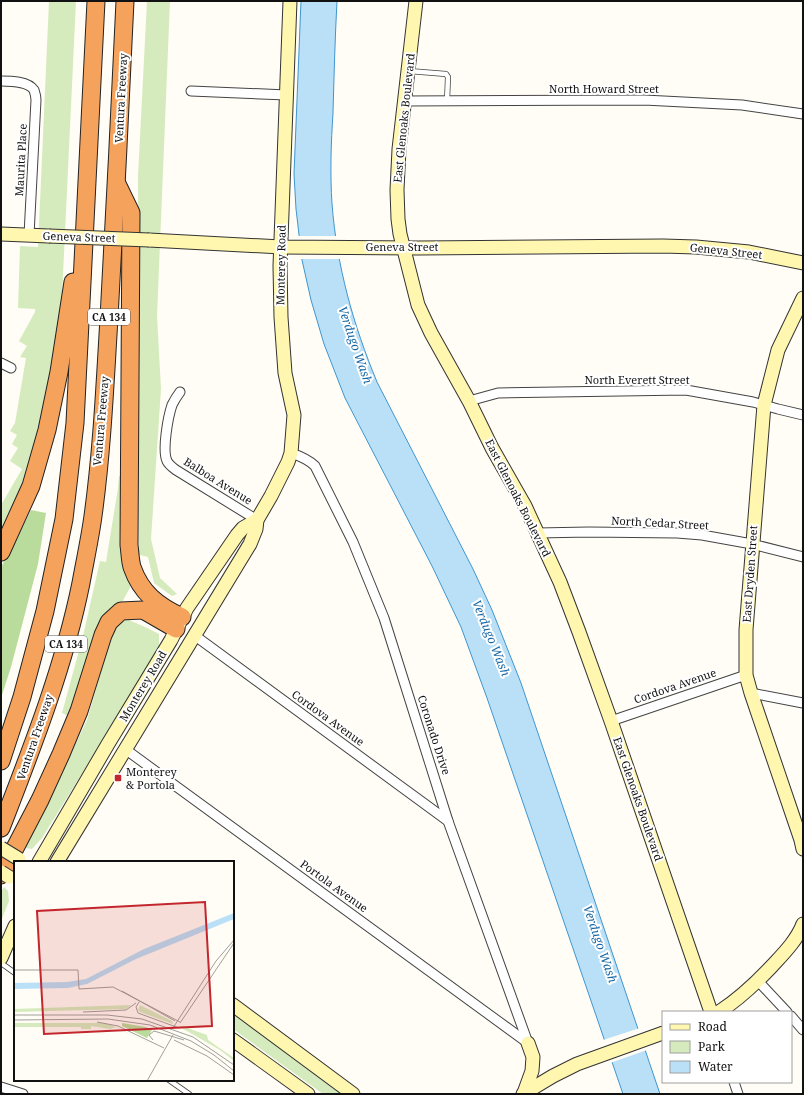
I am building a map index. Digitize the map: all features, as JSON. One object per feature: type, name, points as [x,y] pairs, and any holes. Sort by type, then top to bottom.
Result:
[{"type":"highway","name":"CA 134","points":[[1,761],[22,697],[45,612],[64,519],[75,423],[96,1]]},
{"type":"highway","points":[[72,443],[85,424],[87,407],[107,1]]},
{"type":"highway","points":[[99,451],[92,426],[99,323],[115,1]]},
{"type":"highway","name":"Ventura Freeway","points":[[1,828],[44,714],[66,643],[80,585],[93,517],[103,418],[117,183],[125,1]]},
{"type":"highway","points":[[117,183],[131,213],[129,545],[132,566],[144,591],[157,603],[174,613],[179,623]]},
{"type":"highway","points":[[1,552],[31,486],[47,430],[59,372],[87,187]]},
{"type":"highway","points":[[7,876],[79,711],[103,635],[109,622],[121,611],[144,610],[179,623]]},
{"type":"street","name":"Monterey Road","points":[[58,861],[250,544],[257,520],[285,469],[291,453],[294,415],[285,373],[280,266],[290,1]]},
{"type":"street","name":"East Glenoaks Boulevard","points":[[416,1],[399,149],[397,190],[398,219],[418,304],[431,333],[492,448],[525,506],[560,582],[611,721],[710,1011]]},
{"type":"street","name":"Maurita Place","points":[[1,81],[25,84],[31,87],[35,92],[36,100],[29,235]]},
{"type":"street","points":[[191,91],[287,95]]},
{"type":"street","name":"North Howard Street","points":[[404,101],[644,100],[742,105],[803,114]]},
{"type":"street","name":"Geneva Street","points":[[1,234],[281,247],[696,247],[749,252],[803,262]]},
{"type":"street","name":"East Dryden Street","points":[[803,298],[778,350],[764,405],[746,630],[746,675],[803,849]]},
{"type":"street","points":[[1,363],[11,368]]},
{"type":"street","name":"North Everett Street","points":[[468,401],[498,393],[686,390],[753,402],[803,415]]},
{"type":"street","name":"Balboa Avenue","points":[[180,392],[172,406],[168,423],[165,454],[170,466],[257,520]]},
{"type":"street","name":"Coronado Drive","points":[[291,453],[305,459],[315,466],[354,542],[384,618],[448,821],[528,1043]]},
{"type":"street","name":"Monterey Road","points":[[40,861],[187,608],[237,534],[243,528],[257,520]]},
{"type":"street","name":"North Cedar Street","points":[[537,533],[677,533],[752,544],[803,557]]},
{"type":"street","points":[[179,623],[194,635]]},
{"type":"street","name":"Cordova Avenue","points":[[194,635],[448,821]]},
{"type":"street","name":"Cordova Avenue","points":[[611,721],[746,675]]},
{"type":"street","points":[[751,693],[803,703]]},
{"type":"street","name":"Portola Avenue","points":[[125,749],[528,1043]]},
{"type":"street","points":[[1,848],[22,860]]},
{"type":"street","points":[[720,1011],[734,1002],[758,981],[793,943],[803,924]]},
{"type":"street","points":[[1,958],[14,928]]},
{"type":"street","points":[[758,981],[786,1011]]},
{"type":"street","points":[[234,1005],[353,1094]]},
{"type":"street","points":[[792,1017],[803,1030]]},
{"type":"street","points":[[524,1094],[565,1070],[605,1053],[662,1033]]},
{"type":"street","points":[[234,1041],[308,1094]]},
{"type":"street","points":[[524,1094],[532,1071],[533,1057],[528,1043]]},
{"type":"street","points":[[734,1083],[738,1094]]},
{"type":"street","points":[[1,1087],[23,1094]]},
{"type":"lane","points":[[408,71],[446,74],[448,77],[448,101]]},
{"type":"lane","points":[[1,963],[14,972]]},
{"type":"lane","points":[[170,1081],[189,1094]]},
{"type":"green space","points":[[49,1],[76,1],[61,317],[50,392],[28,474],[1,535],[1,505],[22,469],[10,461],[18,448],[12,444],[17,435],[10,431],[15,423],[26,358],[20,357],[27,346],[19,341],[35,312],[35,309],[18,308],[20,246],[38,247]]},
{"type":"green space","points":[[147,1],[170,1],[157,316],[161,389],[151,539],[160,578],[177,594],[172,596],[154,583],[148,557],[136,554],[139,547],[138,176]]},
{"type":"green space","points":[[119,476],[125,477],[133,582],[120,606],[71,717],[62,713],[83,636],[100,561],[106,562]]},
{"type":"green space","points":[[31,510],[46,513],[38,564],[11,667],[1,698],[1,567],[14,545]]},
{"type":"green space","points":[[126,619],[159,634],[159,648],[42,838],[32,849],[25,848],[87,720],[111,637],[115,628]]},
{"type":"green space","points":[[4,887],[8,891],[9,901],[1,921],[1,892]]},
{"type":"green space","points":[[234,1014],[344,1094],[323,1094],[234,1030]]},
{"type":"water","name":"Verdugo Wash","points":[[301,1],[337,1],[331,147],[332,204],[334,227],[342,273],[347,295],[361,339],[377,382],[473,569],[492,610],[521,683],[660,1094],[623,1094],[487,698],[461,627],[432,566],[345,398],[324,344],[311,300],[302,260],[296,209],[294,174]]},
{"type":"pier","points":[[297,236],[338,236],[341,259],[301,259]]},
{"type":"pier","points":[[640,1028],[647,1050],[610,1063],[603,1040]]},
{"type":"place","name":"Monterey & Portola","points":[[118,778]]}]
